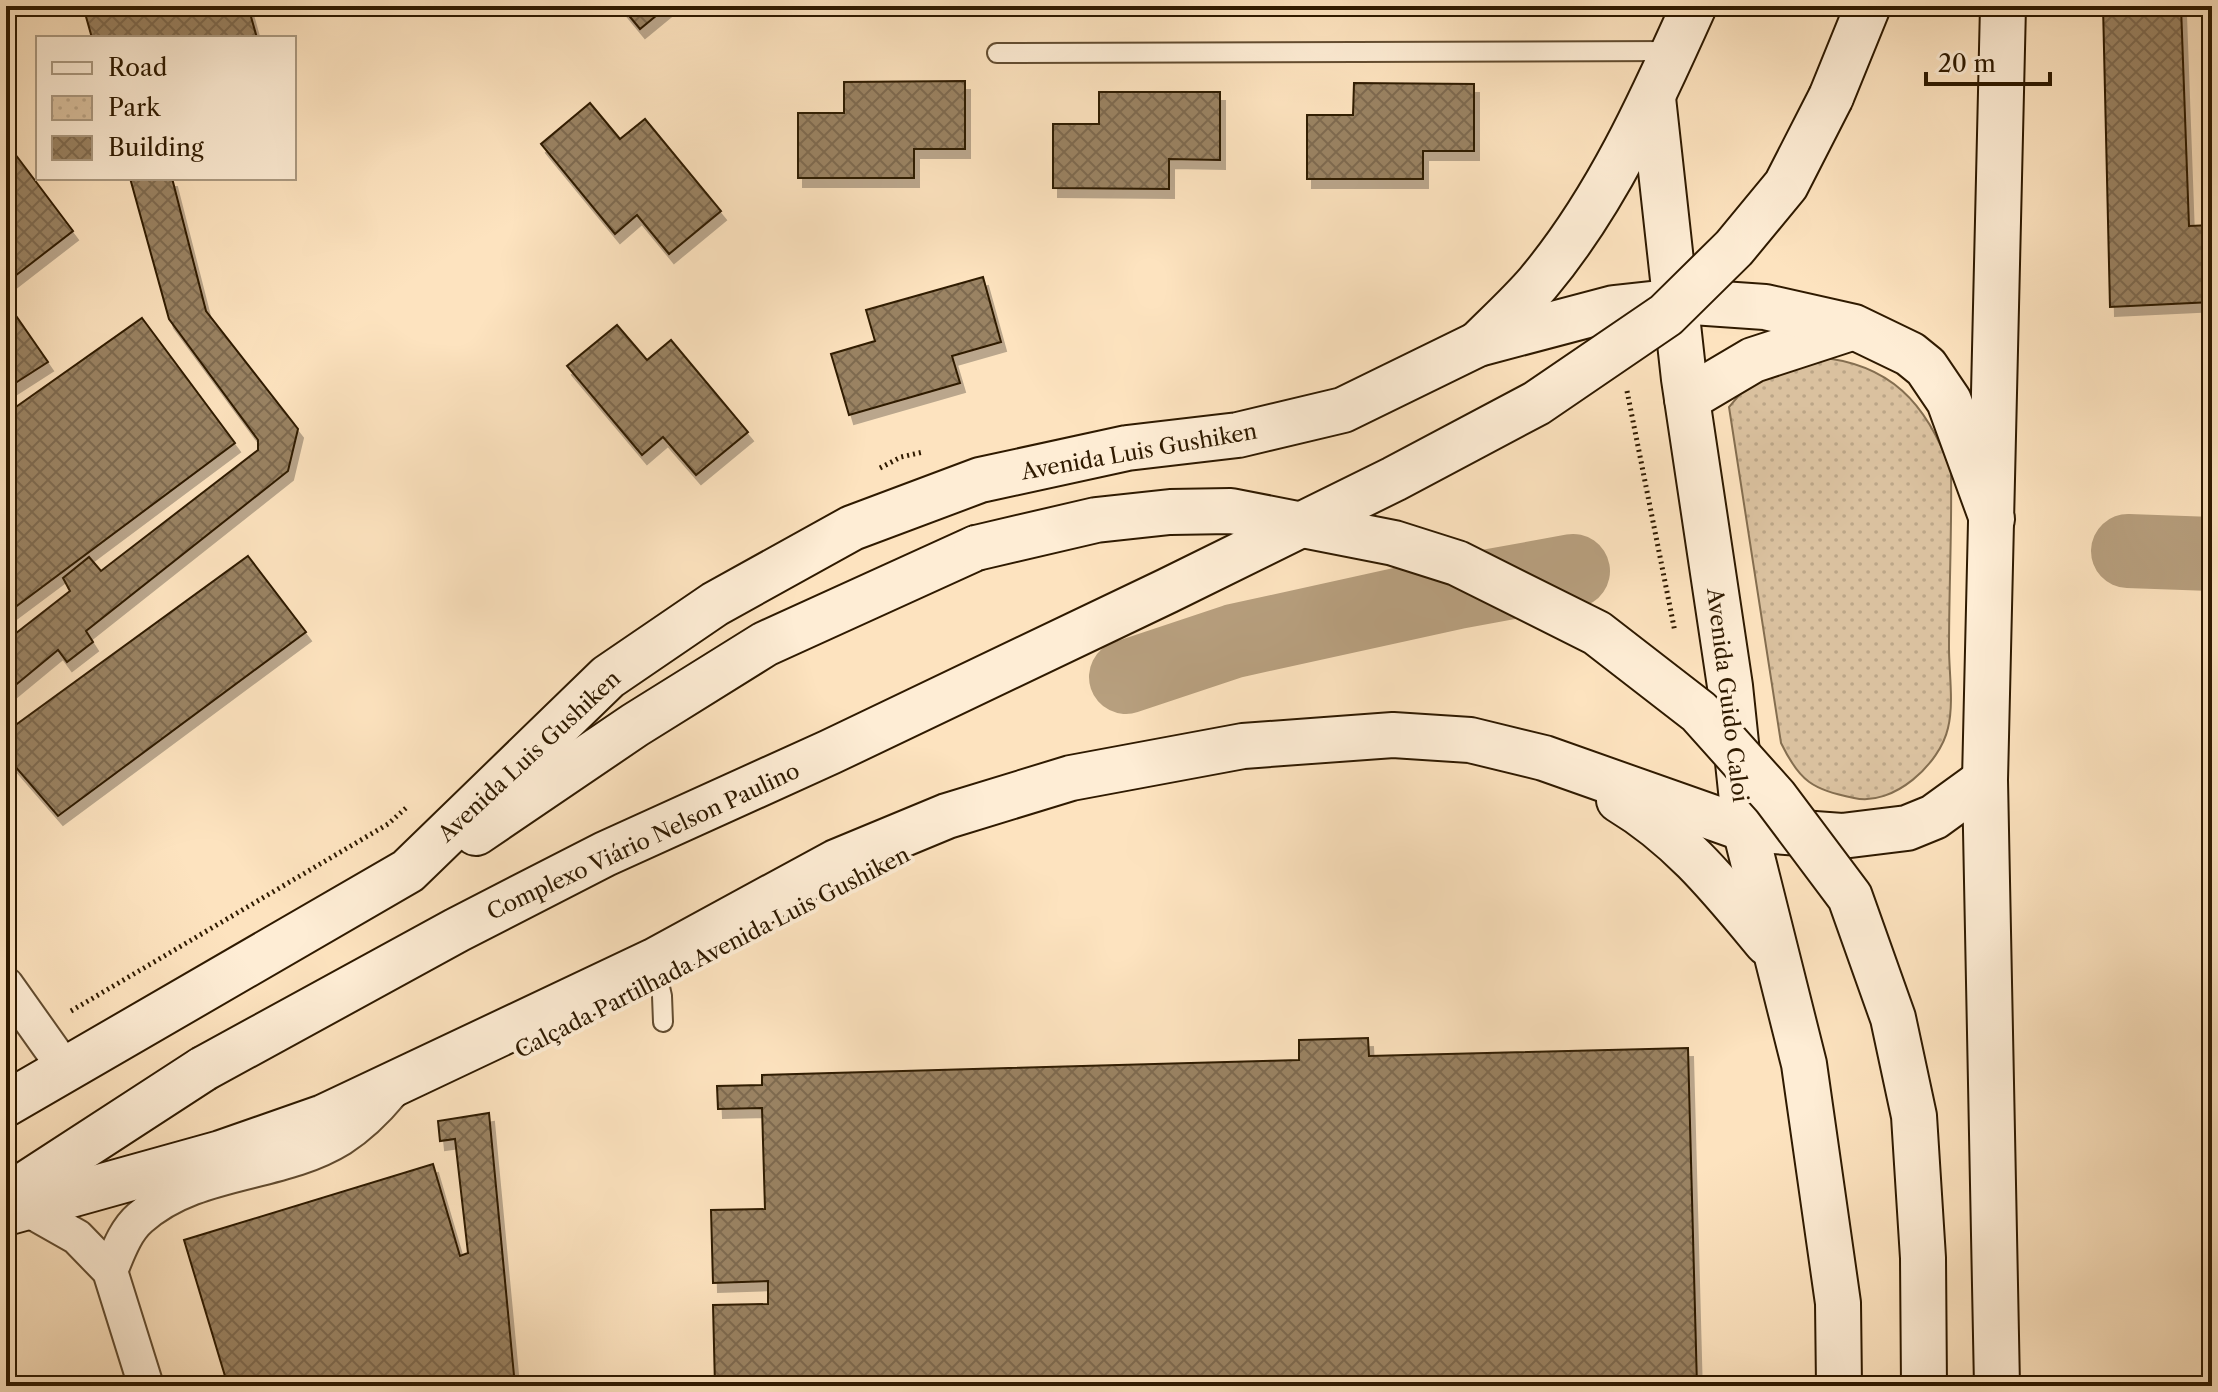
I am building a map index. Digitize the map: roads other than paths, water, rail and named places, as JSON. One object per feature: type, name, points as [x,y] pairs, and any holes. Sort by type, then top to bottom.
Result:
[{"type":"main road","points":[[1478,344],[1538,283],[1569,241],[1653,98],[1694,6]]},
{"type":"main road","name":"Complexo Viário Nelson Paulino","points":[[12,1206],[203,1069],[457,930],[605,854],[830,752],[1153,598],[1394,479],[1537,403],[1666,315],[1734,248],[1786,185],[1831,97],[1868,6]]},
{"type":"main road","points":[[1997,1386],[1985,780],[2003,6]]},
{"type":"main road","name":"Avenida Guido Caloi","points":[[1653,98],[1687,399],[1730,686],[1745,829],[1804,1064],[1838,1303],[1839,1386]]},
{"type":"main road","name":"Avenida Luis Gushiken","points":[[6,1104],[67,1071],[269,948],[408,871],[608,677],[715,604],[852,528],[980,480],[1127,448],[1238,435],[1343,410],[1478,344],[1614,308],[1678,301],[1765,307],[1854,327],[1910,354],[1937,381],[1965,439],[1992,519]]},
{"type":"main road","points":[[1687,399],[1753,360],[1787,346],[1854,327]]},
{"type":"main road","points":[[408,871],[478,832],[635,725],[765,644],[976,548],[1096,520],[1170,512],[1231,511],[1394,543],[1457,563],[1597,633],[1699,712],[1775,797],[1850,897],[1893,1018],[1914,1116],[1923,1258],[1924,1386]]},
{"type":"main road","points":[[12,1206],[221,1153],[324,1117],[654,961],[836,862],[947,816],[1071,778],[1243,746],[1393,735],[1470,740],[1544,758],[1745,829],[1842,836],[1907,828],[1934,817],[1985,780]]},
{"type":"main road","points":[[1544,758],[1623,803],[1664,832],[1705,867],[1774,952]]},
{"type":"street","points":[[6,985],[67,1071]]},
{"type":"street","points":[[110,1271],[122,1240],[139,1218],[170,1197],[339,1139],[369,1118],[401,1080]]},
{"type":"street","points":[[12,1206],[77,1237],[110,1271],[146,1386]]},
{"type":"lane","points":[[997,53],[1674,51]]},
{"type":"lane","points":[[654,961],[662,996],[663,1022]]},
{"type":"waterway","points":[[2128,551],[2212,554]]},
{"type":"waterway","points":[[1126,677],[1234,641],[1457,592],[1573,571]]}]
